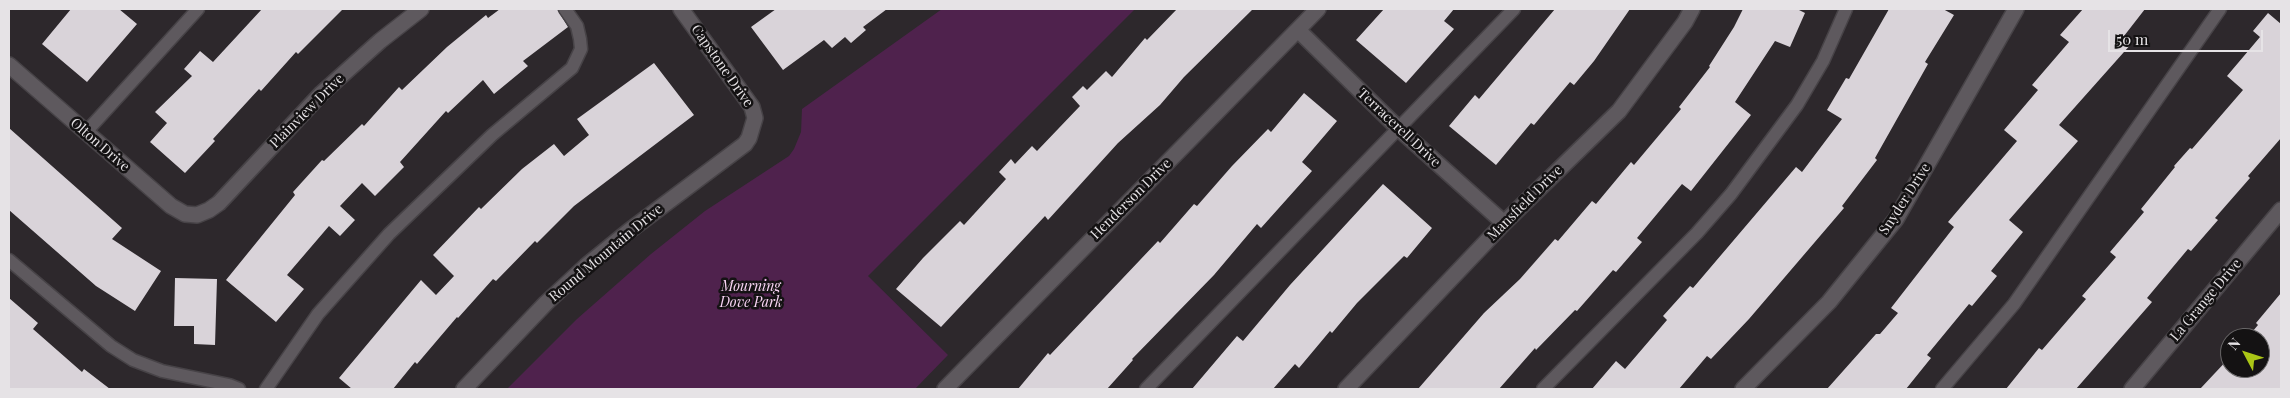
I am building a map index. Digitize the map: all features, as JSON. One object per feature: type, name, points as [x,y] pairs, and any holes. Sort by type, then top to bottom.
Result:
[{"type":"street","name":"Plainview Drive","points":[[197,215],[219,203],[320,94],[380,41],[420,9]]},
{"type":"street","name":"Henderson Drive","points":[[945,389],[1318,9]]},
{"type":"street","name":"Mansfield Drive","points":[[1346,389],[1504,223],[1620,111],[1685,22],[1692,9]]},
{"type":"street","name":"Snyder Drive","points":[[1743,389],[1829,302],[1896,219],[2016,9]]},
{"type":"street","name":"Capstone Drive","points":[[686,11],[752,107],[755,118],[754,126]]},
{"type":"street","name":"Terracerell Drive","points":[[1298,30],[1398,128],[1504,223]]},
{"type":"street","name":"Olton Drive","points":[[9,65],[177,211],[197,215]]},
{"type":"street","name":"Round Mountain Drive","points":[[464,389],[546,303],[586,266],[629,231],[745,144],[754,126]]},
{"type":"street","name":"La Grange Drive","points":[[2132,389],[2281,210]]},
{"type":"lane","points":[[86,132],[198,9]]},
{"type":"lane","points":[[266,389],[318,314],[388,234],[492,135],[572,68],[581,49],[580,39],[577,26],[565,9]]},
{"type":"lane","points":[[1146,389],[1514,9]]},
{"type":"lane","points":[[1543,389],[1697,233],[1732,194],[1797,105],[1822,61],[1846,9]]},
{"type":"lane","points":[[1942,389],[2014,304],[2220,9]]},
{"type":"lane","points":[[9,260],[111,346],[134,360],[162,371],[239,389]]},
{"type":"green space","name":"Mourning Dove Park","points":[[942,9],[1135,9],[868,276],[948,355],[915,389],[507,389],[577,319],[651,254],[705,211],[789,156],[801,132],[802,109]]},
{"type":"building","points":[[71,9],[119,9],[137,24],[87,82],[42,44]]},
{"type":"building","points":[[262,9],[343,9],[298,54],[296,52],[261,91],[259,89],[185,173],[150,142],[167,123],[155,112],[192,76],[184,69],[200,51],[213,62]]},
{"type":"building","points":[[500,9],[557,9],[568,27],[523,61],[528,66],[494,94],[483,80],[448,113],[446,111],[400,162],[404,167],[375,196],[362,183],[340,206],[355,220],[340,236],[329,226],[287,275],[304,289],[276,322],[226,280],[295,195],[293,192],[322,160],[324,161],[362,124],[364,126],[399,87],[402,90],[447,47],[486,15],[488,18]]},
{"type":"building","points":[[776,9],[887,9],[863,27],[866,30],[851,43],[845,37],[832,48],[824,40],[783,70],[751,27]]},
{"type":"building","points":[[1177,9],[1253,9],[1184,77],[1160,105],[1118,143],[1048,220],[1045,216],[941,327],[896,289],[923,258],[960,221],[964,225],[1006,179],[999,172],[1011,159],[1015,164],[1032,146],[1037,151],[1080,106],[1072,97],[1083,86],[1087,90],[1106,71],[1112,77],[1145,38],[1147,40]]},
{"type":"building","points":[[1384,9],[1454,9],[1444,21],[1454,29],[1406,83],[1356,40]]},
{"type":"building","points":[[1555,9],[1630,9],[1594,61],[1574,85],[1570,82],[1534,125],[1531,123],[1496,165],[1449,126],[1475,95],[1479,99]]},
{"type":"building","points":[[1743,9],[1797,9],[1805,13],[1790,47],[1775,41],[1735,102],[1751,115],[1691,191],[1682,184],[1637,238],[1642,242],[1616,272],[1613,270],[1577,311],[1575,310],[1536,350],[1535,348],[1499,389],[1418,389],[1484,313],[1520,279],[1555,239],[1558,241],[1592,201],[1596,204],[1631,162],[1634,165],[1681,109],[1679,107],[1710,67]]},
{"type":"building","points":[[1889,9],[1943,9],[1954,15],[1925,62],[1928,64],[1875,158],[1877,160],[1842,206],[1844,208],[1749,319],[1711,359],[1707,356],[1679,389],[1592,389],[1616,361],[1625,369],[1667,320],[1663,316],[1690,286],[1693,288],[1796,167],[1802,172],[1842,119],[1827,110],[1846,78],[1849,79]]},
{"type":"building","points":[[2083,9],[2145,9],[2124,36],[2132,43],[2059,125],[2078,141],[2009,220],[2023,232],[1991,271],[1997,276],[1972,306],[1969,304],[1927,355],[1931,358],[1906,389],[1827,389],[1876,334],[1880,334],[1898,313],[1891,308],[1954,227],[1948,222],[2017,141],[2004,130],[2038,90],[2032,85],[2069,42],[2060,35]]},
{"type":"building","points":[[2268,13],[2281,24],[2281,138],[2248,176],[2250,178],[2215,218],[2218,220],[2191,251],[2188,249],[2147,298],[2152,302],[2076,389],[2006,389],[2039,348],[2042,350],[2086,299],[2082,296],[2116,257],[2110,252],[2144,212],[2141,209],[2174,166],[2190,148],[2192,149],[2243,90],[2227,76],[2260,37],[2253,31]]},
{"type":"building","points":[[654,63],[694,115],[574,206],[537,243],[535,241],[496,281],[493,279],[457,317],[417,364],[415,362],[393,389],[352,389],[339,378],[421,280],[436,295],[454,276],[433,255],[479,207],[481,209],[522,169],[554,144],[564,156],[589,135],[577,119]]},
{"type":"building","points":[[1304,93],[1337,121],[1302,162],[1312,171],[1261,228],[1257,224],[1214,275],[1132,359],[1107,389],[1018,389],[1048,353],[1050,355],[1158,241],[1160,243],[1194,204],[1197,206],[1268,129],[1271,132]]},
{"type":"building","points":[[9,128],[122,228],[112,239],[161,271],[135,311],[96,286],[9,210]]},
{"type":"building","points":[[1383,184],[1432,228],[1407,258],[1404,256],[1357,303],[1332,333],[1330,331],[1299,368],[1295,364],[1273,389],[1192,389],[1237,336],[1243,341],[1290,285]]},
{"type":"building","points":[[175,278],[217,279],[215,345],[194,344],[194,326],[174,326]]},
{"type":"building","points":[[2281,293],[2281,389],[2200,389],[2220,368],[2220,378],[2270,378],[2270,328],[2255,328],[2258,325],[2256,323]]},
{"type":"building","points":[[9,298],[38,323],[33,329],[82,372],[84,369],[110,389],[9,389]]}]
